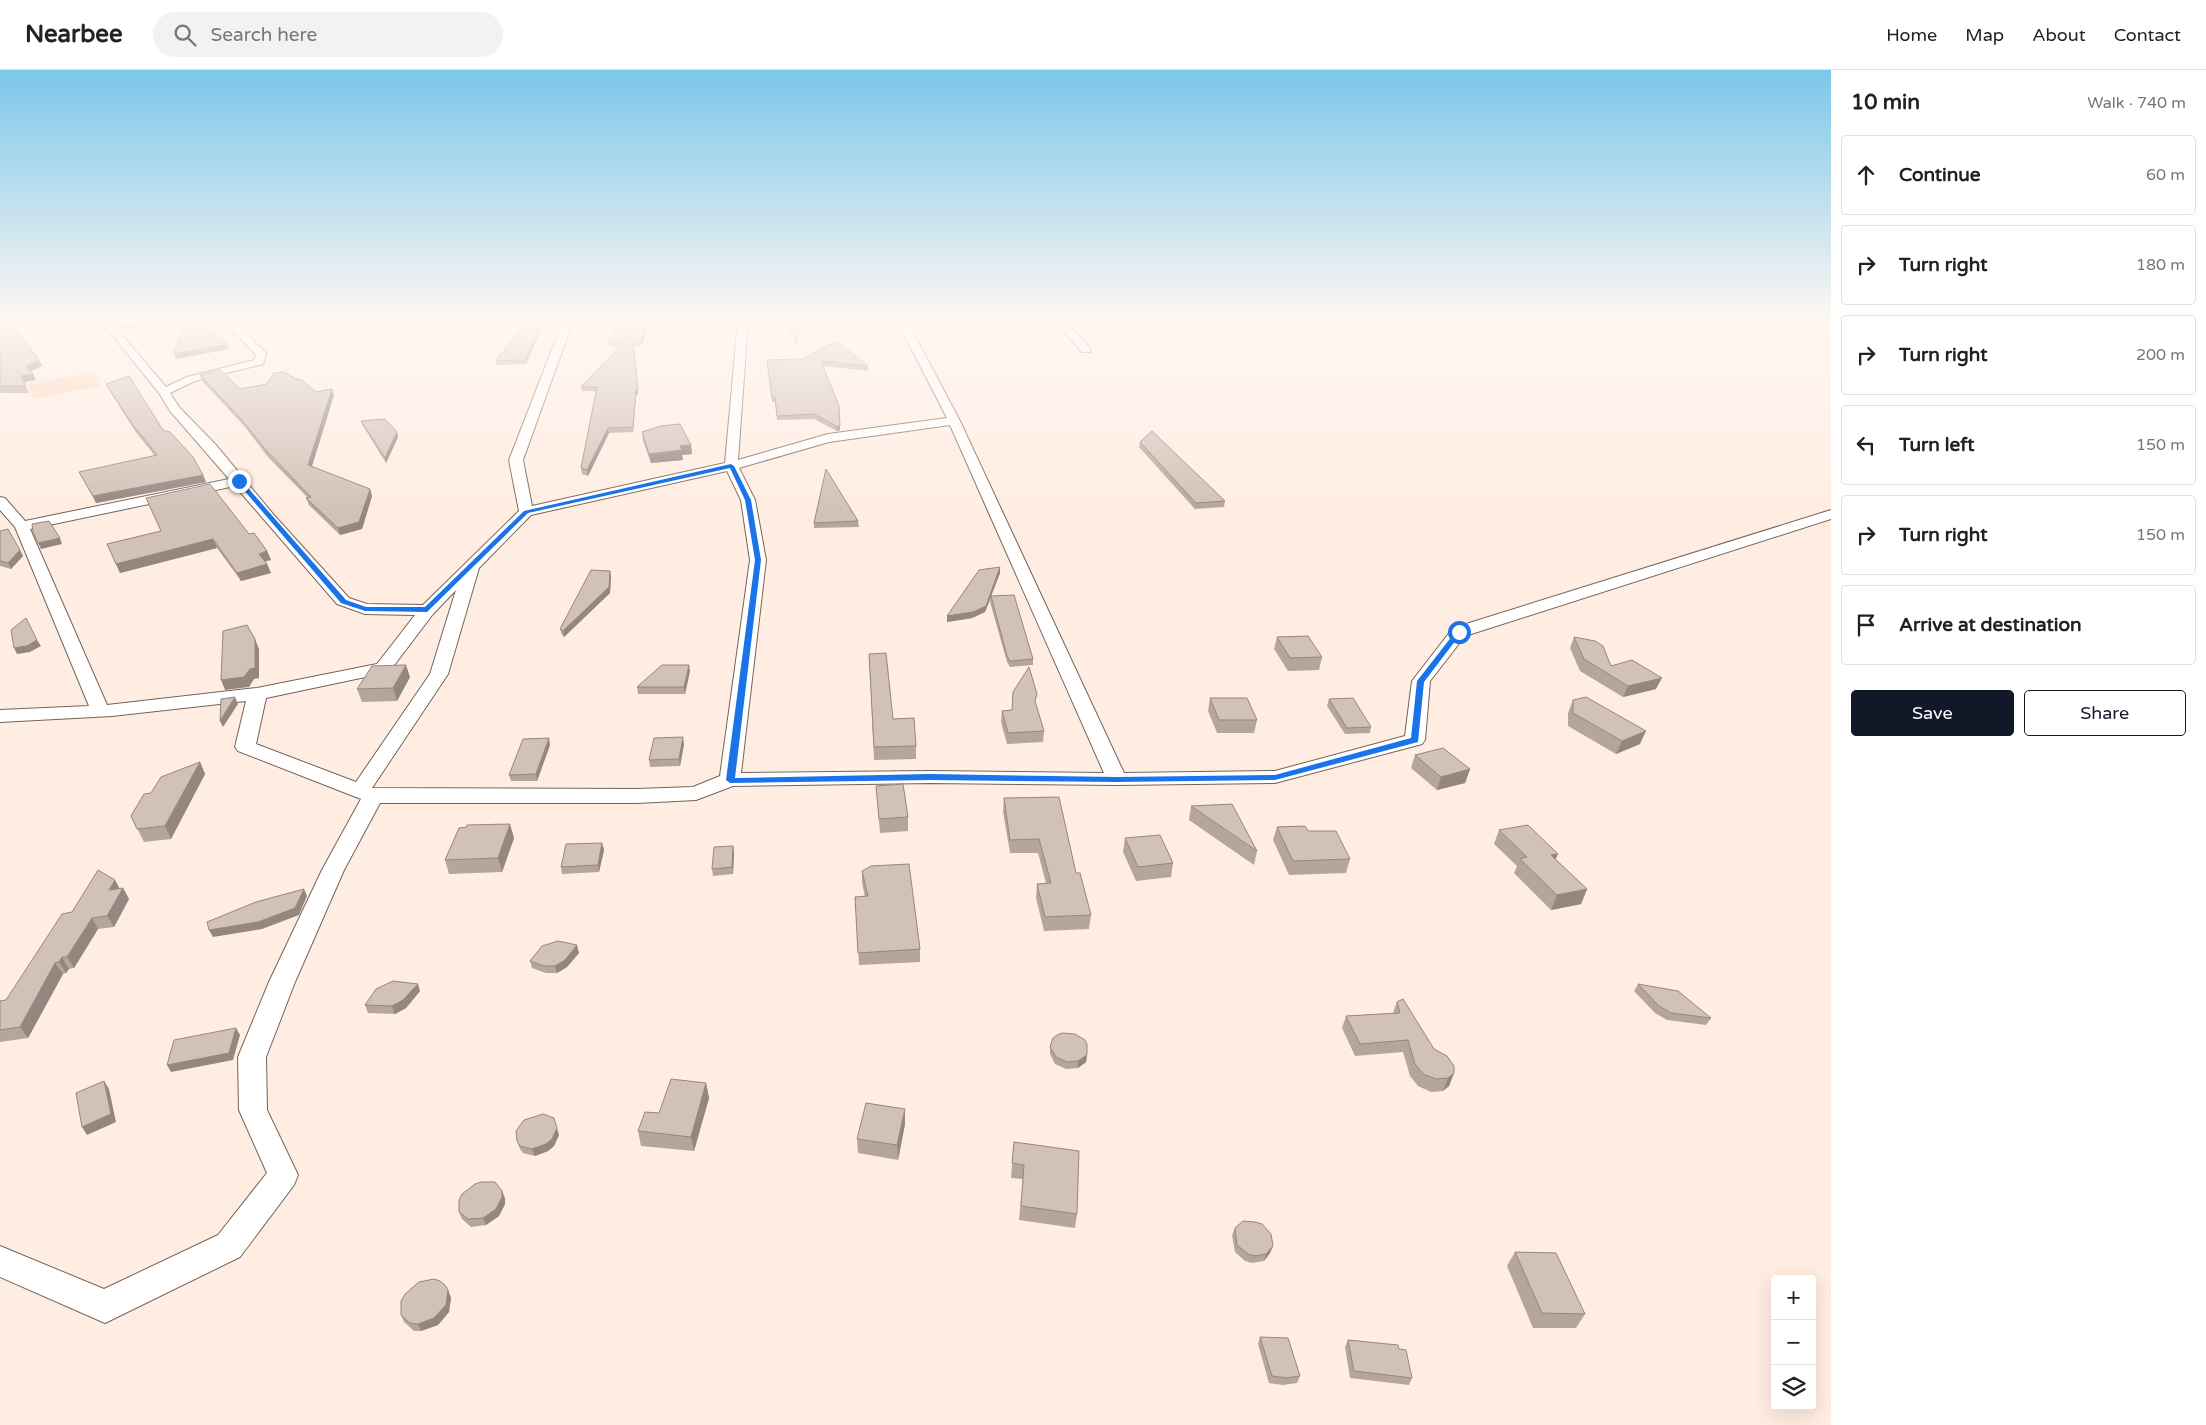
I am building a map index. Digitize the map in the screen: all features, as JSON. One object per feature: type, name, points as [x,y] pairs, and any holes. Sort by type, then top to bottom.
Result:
[{"type":"street","points":[[158,384],[174,409],[343,601],[365,609],[427,610]]},
{"type":"street","points":[[164,392],[180,384]]},
{"type":"street","points":[[526,512],[516,460],[544,384]]},
{"type":"street","points":[[730,780],[758,560],[748,500],[731,466],[738,384]]},
{"type":"street","points":[[935,384],[954,421],[1117,779]]},
{"type":"street","points":[[0,716],[112,710],[257,694],[384,668],[427,610],[526,512],[731,466],[828,438],[954,421]]},
{"type":"street","points":[[22,526],[239,481]]},
{"type":"street","points":[[0,501],[22,526],[100,710]]},
{"type":"street","points":[[257,694],[245,747],[366,794],[696,793],[730,780],[930,777],[1117,779],[1275,777],[1415,740],[1420,681],[1459,632],[1831,514]]},
{"type":"street","points":[[0,1261],[106,1306],[229,1246],[283,1175],[253,1110],[252,1057],[282,982],[366,794],[439,674],[472,566]]},
{"type":"shaded area","points":[[27,384],[99,384],[100,386],[34,399]]},
{"type":"building","points":[[0,384],[25,384],[26,386],[0,386]]},
{"type":"building","points":[[106,384],[134,384],[163,430],[170,432],[193,457],[203,475],[93,496],[79,472],[157,455],[133,425]]},
{"type":"building","points":[[209,384],[235,384],[240,389],[266,384],[307,384],[316,392],[332,389],[308,465],[370,489],[359,522],[338,528],[306,498],[311,497],[265,449],[242,420]]},
{"type":"building","points":[[584,384],[637,384],[638,390],[636,390],[633,427],[608,428],[587,470],[581,468],[597,387],[581,387]]},
{"type":"building","points":[[770,384],[830,384],[839,406],[840,426],[836,426],[814,414],[777,416],[775,397],[772,397]]},
{"type":"building","points":[[385,419],[397,432],[385,458],[361,421]]},
{"type":"building","points":[[680,424],[691,445],[680,446],[682,450],[649,454],[642,432],[661,426]]},
{"type":"building","points":[[1152,431],[1225,501],[1196,503],[1140,442]]},
{"type":"building","points":[[826,469],[858,521],[814,523]]},
{"type":"building","points":[[210,484],[249,534],[254,533],[267,551],[259,554],[267,564],[237,573],[213,539],[116,564],[107,544],[161,531],[146,498]]},
{"type":"building","points":[[49,521],[60,538],[38,543],[32,524]]},
{"type":"building","points":[[8,529],[20,550],[8,563],[0,561],[0,531]]},
{"type":"building","points":[[1000,567],[986,606],[973,612],[947,616],[979,570]]},
{"type":"building","points":[[591,570],[610,571],[609,587],[563,631],[560,629]]},
{"type":"building","points":[[1014,595],[1033,659],[1010,661],[1007,656],[991,596]]},
{"type":"building","points":[[26,618],[37,640],[27,646],[14,648],[11,630]]},
{"type":"building","points":[[247,625],[255,639],[255,668],[250,669],[244,677],[221,680],[223,631]]},
{"type":"building","points":[[1308,636],[1322,657],[1290,658],[1277,637]]},
{"type":"building","points":[[1574,637],[1595,641],[1603,646],[1611,666],[1632,660],[1662,678],[1628,686],[1584,659]]},
{"type":"building","points":[[886,653],[893,719],[914,718],[916,746],[874,747],[869,654]]},
{"type":"building","points":[[406,665],[393,688],[357,689],[372,666]]},
{"type":"building","points":[[662,665],[689,665],[684,687],[637,687]]},
{"type":"building","points":[[1029,667],[1037,694],[1035,701],[1044,731],[1008,733],[1002,711],[1012,710],[1013,692]]},
{"type":"building","points":[[235,697],[220,721],[221,699]]},
{"type":"building","points":[[1586,697],[1646,731],[1622,741],[1573,713],[1573,700]]},
{"type":"building","points":[[1210,698],[1247,698],[1257,720],[1219,720]]},
{"type":"building","points":[[1353,698],[1371,727],[1347,728],[1329,699]]},
{"type":"building","points":[[683,737],[679,759],[649,760],[654,738]]},
{"type":"building","points":[[549,738],[536,774],[509,775],[523,739]]},
{"type":"building","points":[[1443,748],[1470,769],[1441,777],[1415,755]]},
{"type":"building","points":[[200,762],[165,826],[137,829],[131,816],[144,794],[151,793],[161,777]]},
{"type":"building","points":[[903,784],[908,817],[879,819],[876,786]]},
{"type":"building","points":[[1059,797],[1076,873],[1080,873],[1091,915],[1045,917],[1037,884],[1051,883],[1039,839],[1010,840],[1004,798]]},
{"type":"building","points":[[1232,804],[1257,851],[1191,806]]},
{"type":"building","points":[[510,824],[498,858],[445,860],[459,828],[467,827],[467,825]]},
{"type":"building","points":[[1528,825],[1558,854],[1551,855],[1587,889],[1557,895],[1520,859],[1527,857],[1499,830]]},
{"type":"building","points":[[1305,826],[1308,831],[1336,831],[1350,859],[1293,861],[1277,827]]},
{"type":"building","points":[[1160,835],[1173,863],[1138,867],[1125,838]]},
{"type":"building","points":[[602,843],[598,865],[561,867],[566,844]]},
{"type":"building","points":[[733,846],[732,867],[712,869],[714,847]]},
{"type":"building","points":[[909,864],[920,949],[858,953],[855,897],[868,896],[862,871],[871,866]]},
{"type":"building","points":[[98,870],[115,880],[109,890],[123,888],[107,916],[92,918],[67,957],[62,957],[59,962],[55,963],[20,1027],[0,1030],[0,1001],[6,1000],[62,914],[72,912]]},
{"type":"building","points":[[304,889],[295,908],[258,922],[209,930],[207,922],[256,902]]},
{"type":"building","points":[[558,941],[577,945],[565,960],[555,966],[544,966],[530,961],[542,946]]},
{"type":"building","points":[[393,981],[418,984],[403,1000],[392,1006],[365,1005],[376,989]]},
{"type":"building","points":[[1638,984],[1678,991],[1711,1018],[1671,1013],[1659,1006]]},
{"type":"building","points":[[1403,999],[1434,1049],[1447,1056],[1454,1066],[1454,1073],[1448,1078],[1436,1079],[1423,1074],[1415,1064],[1408,1040],[1360,1044],[1346,1016],[1400,1013],[1397,1002]]},
{"type":"building","points":[[236,1028],[229,1053],[167,1065],[174,1040]]},
{"type":"building","points":[[1062,1033],[1075,1034],[1085,1040],[1087,1055],[1078,1061],[1067,1062],[1056,1057],[1050,1047],[1053,1038]]},
{"type":"building","points":[[671,1079],[706,1083],[691,1137],[638,1131],[645,1112],[659,1113]]},
{"type":"building","points":[[104,1081],[111,1114],[82,1127],[76,1093]]},
{"type":"building","points":[[866,1103],[905,1109],[897,1145],[857,1139]]},
{"type":"building","points":[[543,1114],[554,1118],[557,1128],[552,1139],[546,1144],[532,1149],[520,1146],[517,1141],[516,1131],[524,1120]]},
{"type":"building","points":[[1014,1142],[1079,1151],[1077,1214],[1021,1206],[1024,1165],[1012,1163]]},
{"type":"building","points":[[495,1182],[502,1191],[502,1197],[496,1209],[483,1218],[468,1219],[459,1212],[459,1200],[462,1194],[475,1184]]},
{"type":"building","points":[[1243,1221],[1262,1224],[1271,1234],[1273,1246],[1266,1254],[1254,1256],[1248,1254],[1237,1245],[1235,1228]]},
{"type":"building","points":[[1515,1252],[1556,1253],[1585,1314],[1542,1313]]},
{"type":"building","points":[[434,1279],[440,1281],[448,1290],[446,1305],[434,1318],[418,1324],[410,1323],[401,1315],[401,1301],[405,1294],[419,1282]]},
{"type":"building","points":[[1260,1337],[1288,1338],[1300,1376],[1286,1378],[1272,1376]]},
{"type":"building","points":[[1348,1340],[1398,1345],[1399,1349],[1406,1350],[1412,1378],[1354,1371]]},
{"type":"route","points":[[239,481],[268,517],[343,601],[365,609],[427,610],[526,512],[731,466],[748,500],[758,560],[730,780],[930,777],[1117,779],[1275,777],[1415,740],[1420,681],[1459,632]]}]
